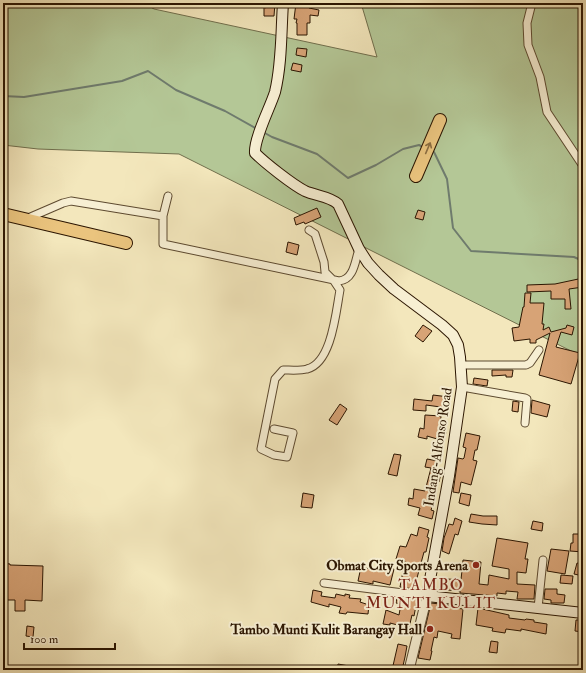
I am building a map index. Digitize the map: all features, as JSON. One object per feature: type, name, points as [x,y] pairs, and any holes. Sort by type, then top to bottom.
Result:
[{"type":"main road","name":"Indang-Alfonso Road","points":[[284,3],[277,81],[254,152],[278,172],[305,191],[338,204],[359,249],[368,263],[386,282],[453,335],[458,345],[462,387],[449,476],[427,596]]},
{"type":"main road","points":[[416,176],[440,120]]},
{"type":"main road","points":[[3,214],[126,243]]},
{"type":"main road","points":[[427,596],[583,613]]},
{"type":"street","points":[[532,3],[527,23],[528,45],[540,77],[547,112],[583,166]]},
{"type":"street","points":[[168,196],[163,216],[163,244],[334,281],[342,281],[350,278],[359,249]]},
{"type":"street","points":[[26,219],[71,201],[163,216]]},
{"type":"street","points":[[274,429],[293,433],[288,457],[274,455],[261,449],[275,379],[283,370],[308,369],[322,360],[330,342],[340,290],[325,272],[324,262],[315,234],[309,230]]},
{"type":"street","points":[[461,365],[526,364],[530,363],[539,350]]},
{"type":"street","points":[[462,387],[527,399],[525,423]]},
{"type":"street","points":[[538,608],[543,560]]},
{"type":"street","points":[[324,583],[427,596],[409,670]]},
{"type":"green space","points":[[3,3],[144,3],[154,9],[377,57],[361,3],[583,3],[583,357],[179,154],[38,149],[3,145]]},
{"type":"building","points":[[267,3],[275,3],[274,16],[264,16],[264,7],[266,8]]},
{"type":"building","points":[[296,3],[309,3],[309,8],[319,10],[318,16],[310,15],[310,23],[307,23],[307,35],[297,35],[297,19],[294,19]]},
{"type":"building","points":[[297,48],[307,49],[306,57],[296,55]]},
{"type":"building","points":[[293,63],[302,65],[301,72],[291,70]]},
{"type":"building","points":[[317,208],[321,217],[305,224],[304,222],[296,225],[294,218]]},
{"type":"building","points":[[418,210],[425,212],[423,220],[415,218]]},
{"type":"building","points":[[288,242],[299,245],[297,255],[286,252]]},
{"type":"building","points":[[583,278],[583,287],[569,289],[571,309],[565,309],[565,299],[551,299],[551,291],[527,292],[527,285],[555,284]]},
{"type":"building","points":[[525,293],[531,293],[530,303],[544,303],[542,324],[544,324],[543,330],[549,327],[551,332],[566,328],[567,325],[574,327],[572,335],[561,332],[556,347],[580,353],[571,384],[539,375],[550,333],[536,340],[536,343],[530,343],[530,339],[514,341],[512,328],[519,327],[524,307]]},
{"type":"building","points":[[423,325],[432,331],[423,342],[415,336]]},
{"type":"building","points":[[492,370],[513,370],[512,377],[506,377],[506,375],[492,376]]},
{"type":"building","points":[[474,378],[488,380],[487,386],[473,384]]},
{"type":"building","points":[[433,395],[449,397],[448,408],[426,405],[426,411],[413,410],[414,399],[432,401]]},
{"type":"building","points":[[532,400],[550,405],[547,417],[531,413]]},
{"type":"building","points":[[513,401],[519,402],[518,412],[512,411]]},
{"type":"building","points":[[340,404],[347,409],[337,425],[329,420]]},
{"type":"building","points":[[425,415],[441,416],[440,430],[446,432],[444,441],[427,436],[427,439],[418,437],[420,428],[424,429]]},
{"type":"building","points":[[466,433],[480,436],[473,460],[477,461],[471,485],[461,482],[459,493],[453,492],[458,458],[464,458],[466,448],[463,447]]},
{"type":"building","points":[[394,454],[401,455],[397,476],[388,474]]},
{"type":"building","points":[[427,459],[438,461],[436,472],[441,473],[439,482],[436,482],[432,501],[434,501],[431,510],[434,511],[432,519],[418,515],[420,508],[408,505],[409,498],[413,499],[414,489],[425,491],[431,468],[425,467]]},
{"type":"building","points":[[303,493],[314,495],[312,508],[301,507]]},
{"type":"building","points":[[461,493],[471,495],[469,506],[459,503]]},
{"type":"building","points":[[471,514],[497,516],[497,525],[469,522]]},
{"type":"building","points":[[455,518],[462,521],[458,535],[455,534],[449,554],[442,551],[444,538],[449,524],[453,525]]},
{"type":"building","points":[[533,521],[543,523],[542,531],[531,529]]},
{"type":"building","points":[[419,527],[429,530],[426,552],[424,552],[414,589],[400,587],[405,561],[396,559],[400,546],[406,547],[411,534],[417,536]]},
{"type":"building","points":[[573,534],[583,534],[583,552],[570,551],[571,543],[573,543]]},
{"type":"building","points":[[497,538],[528,543],[525,559],[528,559],[526,573],[517,572],[517,584],[535,585],[534,599],[517,599],[518,592],[506,591],[506,594],[497,593],[497,596],[460,593],[460,591],[447,590],[448,579],[461,580],[463,560],[481,562],[479,584],[488,585],[489,575],[509,579],[509,569],[492,566]]},
{"type":"building","points":[[551,549],[569,551],[565,574],[547,571]]},
{"type":"building","points":[[3,563],[10,565],[43,566],[42,601],[25,600],[25,611],[15,611],[15,600],[3,600]]},
{"type":"building","points":[[577,563],[583,564],[583,576],[574,574]]},
{"type":"building","points":[[381,566],[394,569],[390,585],[373,581],[373,584],[358,581],[361,567],[380,571]]},
{"type":"building","points":[[561,575],[573,576],[572,584],[560,583]]},
{"type":"building","points":[[545,589],[557,589],[557,594],[565,595],[564,603],[551,603],[551,600],[544,599]]},
{"type":"building","points":[[313,590],[322,592],[321,596],[335,598],[336,594],[345,596],[345,594],[350,595],[349,598],[361,599],[360,602],[369,605],[368,614],[347,612],[346,614],[339,613],[341,607],[329,604],[329,607],[311,602]]},
{"type":"building","points":[[397,597],[417,600],[414,616],[412,615],[409,628],[390,623],[390,625],[383,624],[386,610],[399,615],[401,604],[396,603]]},
{"type":"building","points":[[431,603],[463,609],[460,639],[451,638],[452,634],[438,631],[437,638],[434,637],[430,660],[418,658]]},
{"type":"building","points":[[478,608],[509,615],[509,618],[534,620],[534,622],[547,624],[546,634],[521,629],[521,631],[506,629],[505,633],[492,631],[493,628],[476,625]]},
{"type":"building","points":[[576,620],[583,620],[583,632],[575,631]]},
{"type":"building","points":[[27,626],[34,627],[33,637],[26,636]]},
{"type":"building","points":[[491,641],[498,642],[497,653],[489,652]]},
{"type":"building","points":[[398,644],[407,646],[402,670],[392,670]]},
{"type":"building","points":[[338,664],[349,666],[349,670],[337,670]]},
{"type":"waterway","points":[[3,96],[24,97],[122,81],[148,71],[176,90],[225,111],[257,129]]},
{"type":"waterway","points":[[263,132],[272,137],[317,154],[348,178],[376,165],[403,149],[419,145],[423,147]]},
{"type":"waterway","points":[[431,150],[434,152],[447,179],[453,228],[471,251],[574,257],[583,261]]},
{"type":"place","name":"Obmat City Sports Arena","points":[[476,565]]},
{"type":"place","name":"Tambo Munti Kulit Barangay Hall","points":[[430,629]]},
{"type":"district","name":"TAMBO MUNTI KULIT","points":[[431,594]]}]
